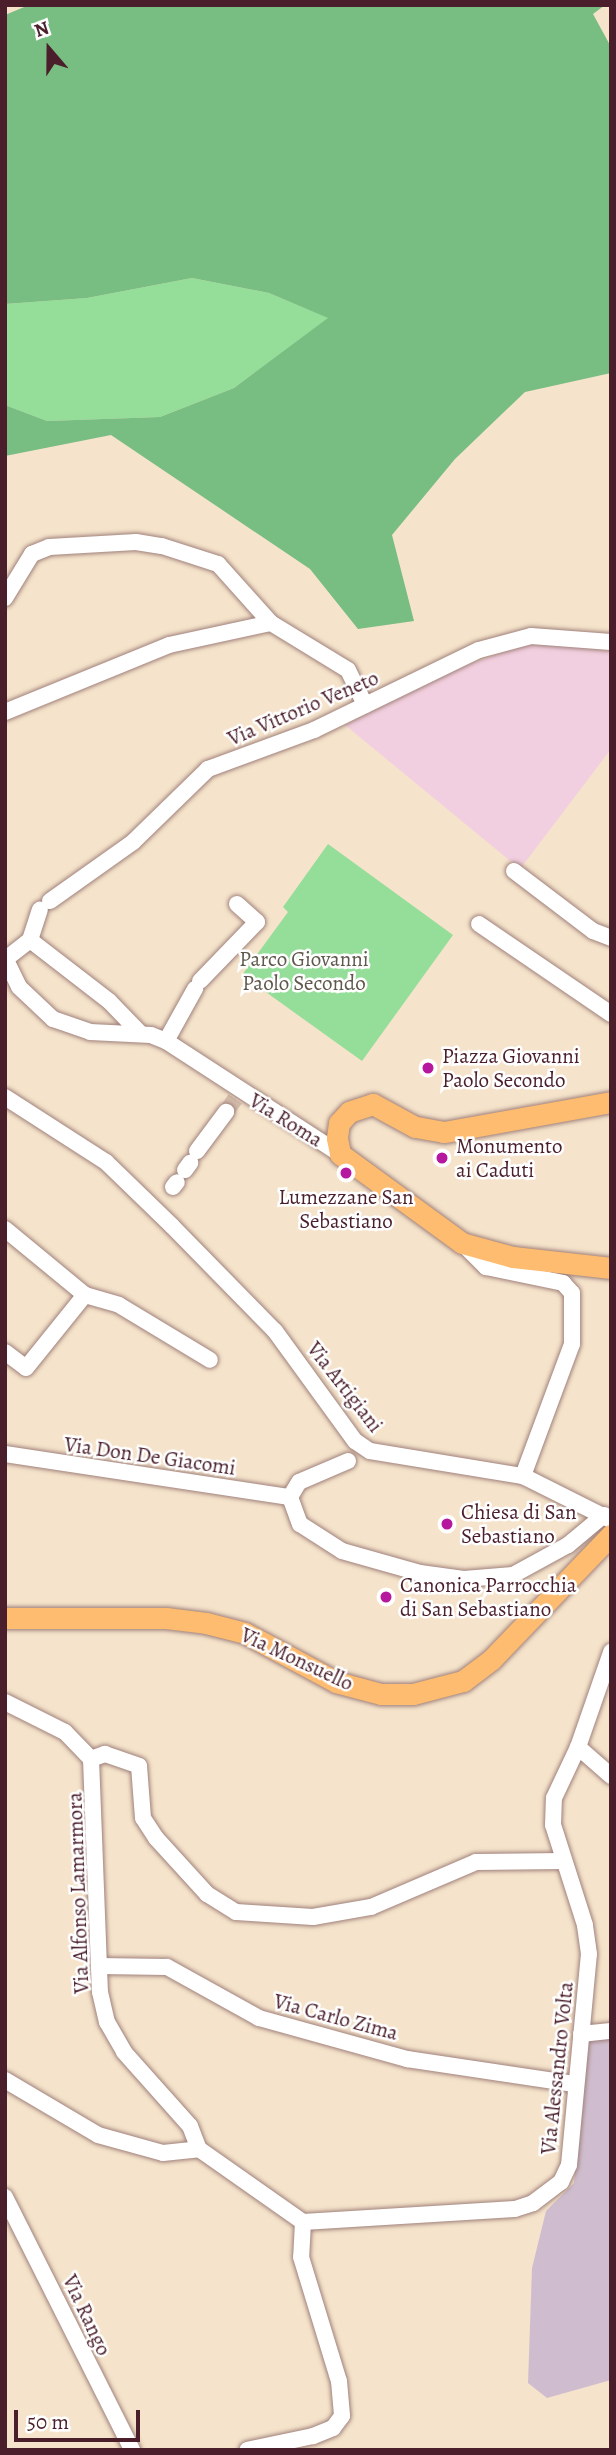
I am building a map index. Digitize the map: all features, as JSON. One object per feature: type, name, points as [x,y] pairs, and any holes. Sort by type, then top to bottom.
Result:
[{"type":"main road","name":"Via Roma","points":[[340,1154],[339,1123],[349,1112],[373,1104],[415,1127],[444,1132],[611,1102]]},
{"type":"main road","points":[[340,1154],[462,1243],[513,1257],[611,1268]]},
{"type":"main road","name":"Via Monsuello","points":[[5,1618],[166,1618],[206,1623],[245,1633],[336,1682],[381,1694],[414,1693],[463,1681],[492,1659],[608,1523]]},
{"type":"street","points":[[5,598],[32,554],[49,547],[136,542],[218,564],[271,623],[348,670],[365,705]]},
{"type":"street","points":[[5,712],[169,645],[271,623]]},
{"type":"street","name":"Via Vittorio Veneto","points":[[30,940],[45,906],[133,842],[208,769],[314,730],[365,705],[407,689],[479,650],[531,636],[611,642]]},
{"type":"street","points":[[514,871],[593,931],[611,938]]},
{"type":"street","points":[[166,1041],[198,985],[257,922],[237,904]]},
{"type":"street","points":[[479,925],[611,1014]]},
{"type":"street","points":[[6,958],[30,940],[109,1001],[139,1034]]},
{"type":"street","name":"Via Roma","points":[[6,958],[19,987],[52,1020],[90,1032],[139,1034],[166,1041],[240,1092],[340,1154]]},
{"type":"street","name":"Via Artigiani","points":[[5,1097],[106,1162],[177,1181],[172,1226],[275,1331],[355,1441],[370,1451],[516,1476],[608,1523]]},
{"type":"street","points":[[177,1181],[226,1112]]},
{"type":"street","points":[[5,1229],[85,1295],[119,1305],[210,1360]]},
{"type":"street","points":[[462,1243],[486,1267],[562,1283],[572,1293],[572,1344],[516,1476]]},
{"type":"street","points":[[5,1352],[26,1368],[85,1295]]},
{"type":"street","name":"Via Don De Giacomi","points":[[5,1454],[290,1497]]},
{"type":"street","points":[[348,1461],[312,1473],[290,1497],[300,1524],[342,1551],[421,1573],[464,1579],[513,1576],[608,1523]]},
{"type":"street","name":"Via Alessandro Volta","points":[[303,2222],[515,2209],[533,2203],[561,2182],[569,2165],[574,2084],[589,1954],[586,1925],[553,1825],[554,1798],[579,1747],[611,1652]]},
{"type":"street","points":[[5,1702],[65,1731],[91,1759],[105,1754],[139,1766],[143,1818],[207,1894],[236,1912],[313,1917],[372,1907],[476,1862],[563,1861]]},
{"type":"street","points":[[579,1747],[611,1776]]},
{"type":"street","name":"Via Alfonso Lamarmora","points":[[91,1759],[99,1966],[107,2022],[124,2052],[190,2126],[199,2149],[303,2222]]},
{"type":"street","name":"Via Carlo Zima","points":[[99,1966],[167,1967],[259,2018],[407,2059],[574,2084]]},
{"type":"street","points":[[581,2034],[611,2031]]},
{"type":"street","points":[[5,2080],[98,2135],[163,2152],[199,2149]]},
{"type":"street","name":"Via Rango","points":[[5,2197],[132,2450]]},
{"type":"street","points":[[247,2450],[313,2436],[332,2428],[342,2416],[340,2381],[301,2257],[303,2222]]},
{"type":"shaded area","points":[[532,643],[611,651],[611,749],[520,869],[345,725],[466,665]]},
{"type":"shaded area","points":[[611,2034],[611,2380],[547,2398],[528,2383],[532,2268],[546,2211],[574,2183],[588,2041]]},
{"type":"green space","points":[[29,5],[605,5],[593,14],[611,47],[611,373],[525,392],[455,459],[392,535],[414,621],[358,629],[310,569],[111,435],[5,456],[5,405],[47,421],[160,417],[234,388],[328,318],[269,293],[192,278],[87,298],[5,304],[5,15]]},
{"type":"green space","points":[[192,278],[269,293],[329,318],[234,388],[160,417],[47,421],[5,405],[5,304],[87,298]]},
{"type":"green space","name":"Parco Giovanni Paolo Secondo","points":[[328,844],[453,935],[362,1061],[242,975],[288,912],[283,907]]},
{"type":"tunnel","points":[[226,1112],[235,1099]]},
{"type":"place","name":"Piazza Giovanni Paolo Secondo","points":[[428,1068]]},
{"type":"place","name":"Monumento ai Caduti","points":[[442,1158]]},
{"type":"place","name":"Lumezzane San Sebastiano","points":[[346,1173]]},
{"type":"place","name":"Chiesa di San Sebastiano","points":[[447,1524]]},
{"type":"place","name":"Canonica Parrocchia di San Sebastiano","points":[[386,1597]]}]
